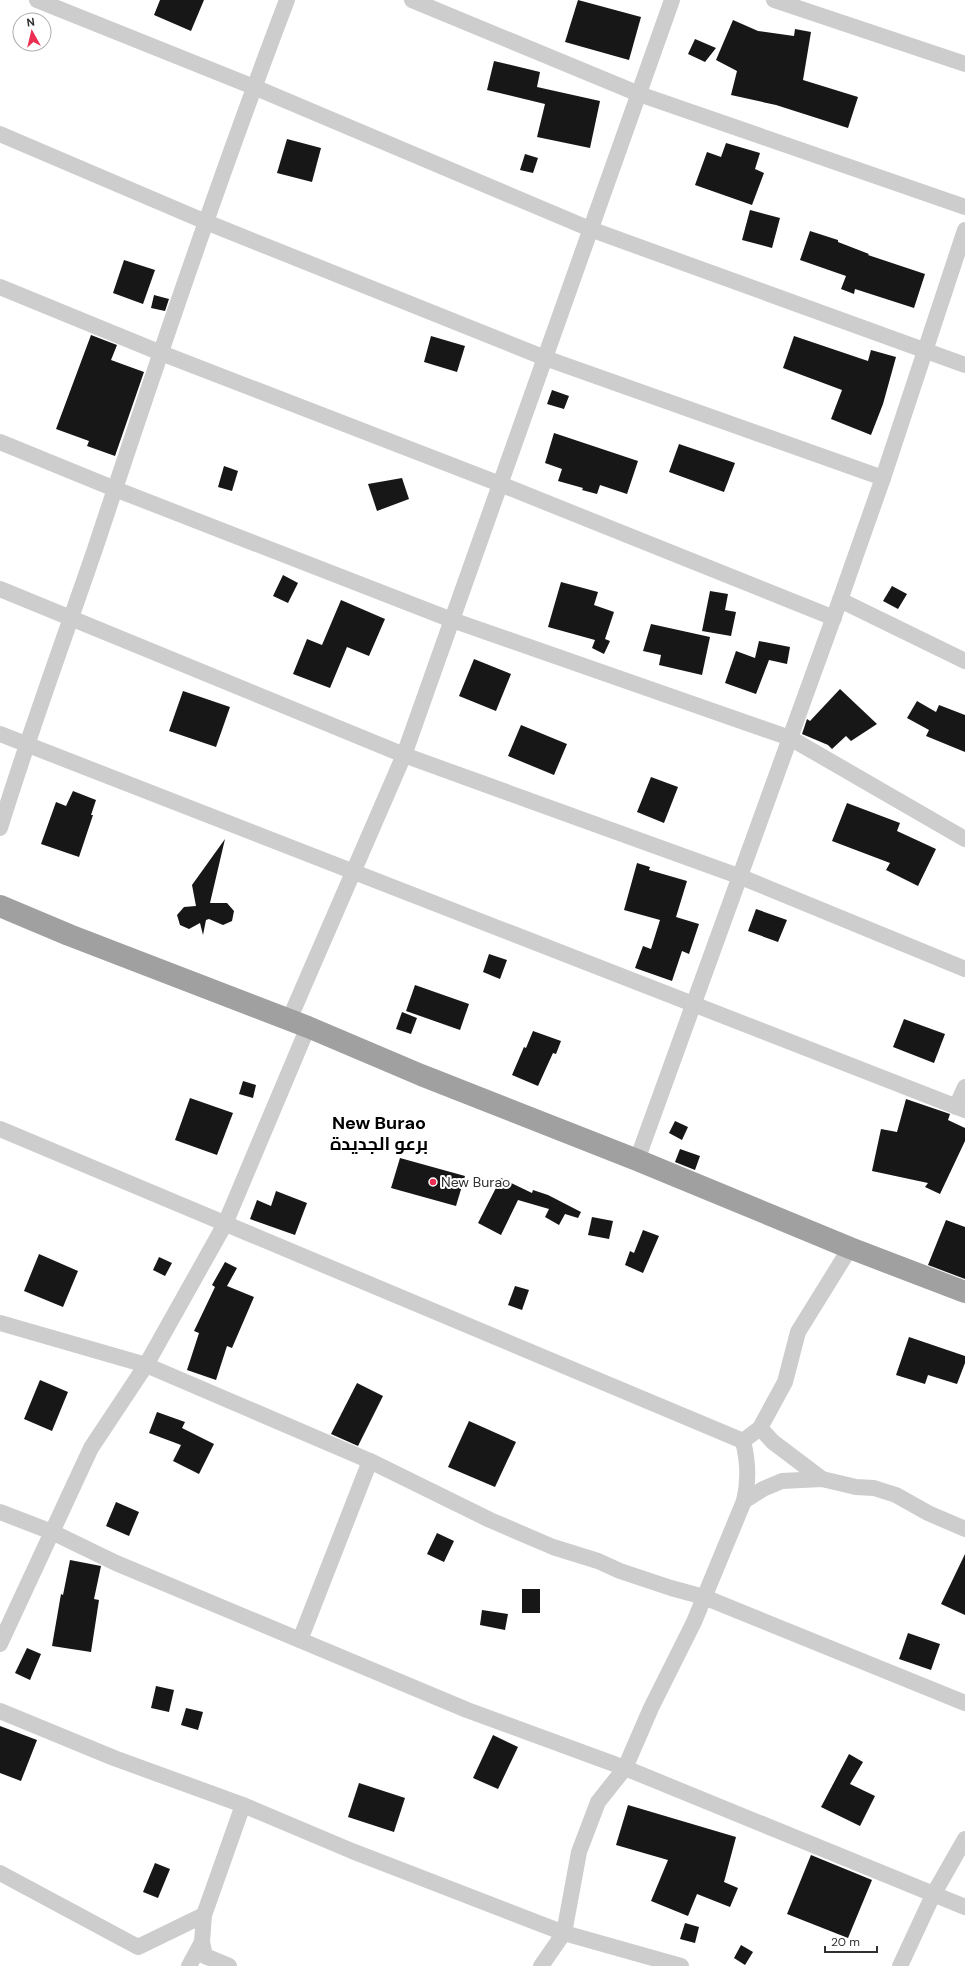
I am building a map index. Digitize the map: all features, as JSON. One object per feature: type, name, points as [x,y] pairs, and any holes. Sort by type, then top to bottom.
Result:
[{"type":"highway","points":[[0,906],[69,935],[298,1024],[421,1075],[637,1160],[850,1248],[965,1292]]},
{"type":"street","points":[[37,0],[254,86],[590,229],[965,365]]},
{"type":"street","points":[[0,828],[26,744],[71,618],[160,353],[254,86],[287,0]]},
{"type":"street","points":[[412,0],[639,94],[965,207]]},
{"type":"street","points":[[0,1644],[91,1448],[146,1365],[225,1224],[353,872],[404,755],[672,0]]},
{"type":"street","points":[[774,0],[965,64]]},
{"type":"street","points":[[0,134],[206,222],[545,358],[883,478]]},
{"type":"street","points":[[637,1160],[834,618],[883,478],[965,230]]},
{"type":"street","points":[[0,287],[160,353],[500,484],[834,618]]},
{"type":"street","points":[[0,442],[114,489],[452,620],[790,738],[965,839]]},
{"type":"street","points":[[0,589],[404,755],[741,877],[965,969]]},
{"type":"street","points":[[840,600],[965,661]]},
{"type":"street","points":[[0,734],[961,1108],[965,1087]]},
{"type":"street","points":[[0,1129],[743,1441]]},
{"type":"street","points":[[743,1441],[760,1428],[785,1382],[798,1332],[850,1248]]},
{"type":"street","points":[[0,1323],[146,1365],[370,1461],[490,1520],[553,1547],[598,1561],[620,1571],[671,1588],[704,1597],[965,1703]]},
{"type":"street","points":[[760,1428],[773,1442],[822,1479]]},
{"type":"street","points":[[540,1966],[564,1933],[579,1852],[598,1802],[625,1768],[651,1708],[694,1622],[744,1501],[747,1487],[746,1456],[743,1441]]},
{"type":"street","points":[[300,1640],[370,1461]]},
{"type":"street","points":[[744,1501],[763,1489],[782,1481],[822,1479],[856,1487],[874,1488],[896,1496],[965,1530]]},
{"type":"street","points":[[0,1512],[52,1532],[116,1563],[467,1710],[625,1768],[965,1908]]},
{"type":"street","points":[[0,1711],[114,1758],[243,1805],[352,1851],[564,1933],[681,1966]]},
{"type":"street","points":[[229,1966],[205,1956],[202,1942],[204,1915],[243,1805]]},
{"type":"street","points":[[900,1966],[933,1895],[965,1839]]},
{"type":"street","points":[[0,1873],[138,1947],[204,1915]]},
{"type":"street","points":[[189,1966],[202,1942]]},
{"type":"building","points":[[160,0],[204,0],[191,31],[154,15]]},
{"type":"building","points":[[578,0],[641,17],[629,60],[565,42]]},
{"type":"building","points":[[733,20],[758,31],[794,36],[795,29],[811,32],[803,80],[858,97],[848,128],[776,105],[731,95],[737,71],[716,60]]},
{"type":"building","points":[[695,39],[716,48],[705,62],[688,54]]},
{"type":"building","points":[[494,61],[540,72],[537,87],[600,101],[590,148],[537,137],[545,104],[487,90]]},
{"type":"building","points":[[287,139],[321,148],[312,182],[277,173]]},
{"type":"building","points":[[726,143],[760,153],[755,169],[764,173],[752,205],[695,185],[707,152],[721,157]]},
{"type":"building","points":[[525,154],[538,158],[533,173],[520,170]]},
{"type":"building","points":[[750,210],[780,218],[772,248],[742,240]]},
{"type":"building","points":[[810,231],[838,240],[838,242],[869,254],[868,255],[925,274],[914,308],[855,289],[854,294],[841,289],[846,276],[800,260]]},
{"type":"building","points":[[124,260],[155,270],[143,304],[113,293]]},
{"type":"building","points":[[154,295],[169,299],[165,311],[151,308]]},
{"type":"building","points":[[91,335],[117,345],[111,360],[144,372],[115,456],[87,446],[89,441],[56,429]]},
{"type":"building","points":[[431,336],[465,346],[457,372],[424,362]]},
{"type":"building","points":[[794,336],[868,361],[871,350],[896,357],[883,404],[871,435],[831,419],[842,390],[783,368]]},
{"type":"building","points":[[552,390],[569,396],[564,409],[547,404]]},
{"type":"building","points":[[554,433],[638,461],[627,494],[600,485],[597,494],[582,490],[583,488],[558,481],[562,469],[545,463]]},
{"type":"building","points":[[679,444],[735,463],[724,492],[669,472]]},
{"type":"building","points":[[224,466],[238,471],[232,491],[218,487]]},
{"type":"building","points":[[402,478],[409,499],[377,511],[368,484]]},
{"type":"building","points":[[283,575],[298,583],[288,603],[273,596]]},
{"type":"building","points":[[561,582],[598,592],[594,605],[614,612],[605,639],[610,641],[604,654],[592,648],[595,640],[548,627]]},
{"type":"building","points":[[892,586],[907,594],[898,609],[883,601]]},
{"type":"building","points":[[710,591],[728,594],[725,610],[736,612],[731,636],[702,631]]},
{"type":"building","points":[[341,600],[385,619],[369,656],[347,647],[330,688],[293,674],[307,639],[322,645]]},
{"type":"building","points":[[651,624],[710,637],[702,675],[659,665],[661,655],[643,651]]},
{"type":"building","points":[[759,641],[790,647],[787,664],[769,660],[756,694],[725,683],[736,651],[755,658]]},
{"type":"building","points":[[474,659],[511,674],[496,711],[459,696]]},
{"type":"building","points":[[840,689],[877,724],[851,741],[846,736],[832,749],[828,745],[802,734],[807,719],[810,721]]},
{"type":"building","points":[[183,691],[230,707],[216,747],[169,731]]},
{"type":"building","points":[[917,701],[936,712],[939,705],[965,715],[965,752],[926,736],[929,730],[907,718]]},
{"type":"building","points":[[521,725],[567,744],[554,775],[508,756]]},
{"type":"building","points":[[651,777],[678,787],[664,823],[637,812]]},
{"type":"building","points":[[73,791],[96,800],[91,815],[93,815],[79,857],[41,844],[56,802],[66,806]]},
{"type":"building","points":[[847,803],[900,823],[897,831],[936,849],[918,886],[886,870],[890,863],[832,841]]},
{"type":"building","points":[[225,839],[210,903],[227,903],[234,911],[232,921],[223,925],[209,919],[206,920],[203,935],[200,923],[189,929],[180,925],[177,915],[184,907],[196,906],[192,885]]},
{"type":"building","points":[[637,863],[650,867],[649,870],[687,881],[676,917],[699,924],[689,954],[682,951],[672,981],[635,968],[643,946],[651,949],[660,920],[624,910]]},
{"type":"building","points":[[756,909],[787,920],[778,942],[748,931]]},
{"type":"building","points":[[489,954],[507,960],[500,979],[483,972]]},
{"type":"building","points":[[415,985],[469,1004],[460,1030],[406,1011]]},
{"type":"building","points":[[402,1012],[417,1018],[411,1034],[396,1029]]},
{"type":"building","points":[[904,1019],[945,1034],[934,1063],[893,1047]]},
{"type":"building","points":[[533,1031],[561,1041],[556,1054],[553,1053],[538,1086],[512,1075],[524,1047],[526,1048]]},
{"type":"building","points":[[243,1081],[256,1085],[253,1098],[239,1094]]},
{"type":"building","points":[[190,1098],[233,1113],[217,1155],[175,1140]]},
{"type":"building","points":[[906,1099],[950,1114],[948,1120],[965,1128],[965,1141],[940,1194],[925,1187],[928,1183],[872,1171],[881,1129],[897,1132]]},
{"type":"building","points":[[675,1121],[688,1127],[682,1140],[669,1133]]},
{"type":"building","points":[[680,1149],[700,1156],[695,1170],[675,1162]]},
{"type":"building","points":[[400,1158],[465,1176],[456,1206],[391,1188]]},
{"type":"building","points":[[501,1178],[532,1193],[533,1190],[548,1195],[581,1212],[578,1218],[565,1214],[559,1225],[545,1217],[549,1209],[518,1200],[501,1235],[478,1223]]},
{"type":"building","points":[[276,1191],[307,1203],[295,1235],[250,1219],[257,1200],[271,1206]]},
{"type":"building","points":[[592,1217],[613,1221],[609,1239],[588,1235]]},
{"type":"building","points":[[946,1220],[965,1227],[965,1279],[928,1265]]},
{"type":"building","points":[[643,1230],[659,1236],[643,1273],[625,1265],[630,1251],[634,1253]]},
{"type":"building","points":[[39,1254],[78,1271],[63,1307],[24,1291]]},
{"type":"building","points":[[159,1257],[172,1263],[165,1276],[153,1270]]},
{"type":"building","points":[[225,1262],[237,1268],[227,1286],[254,1297],[232,1348],[227,1346],[216,1380],[187,1370],[199,1333],[194,1331],[215,1287],[212,1285]]},
{"type":"building","points":[[515,1286],[529,1290],[522,1310],[508,1305]]},
{"type":"building","points":[[909,1337],[965,1356],[965,1363],[957,1384],[928,1375],[925,1384],[896,1375]]},
{"type":"building","points":[[40,1380],[68,1392],[52,1431],[24,1419]]},
{"type":"building","points":[[357,1383],[383,1396],[358,1446],[331,1434]]},
{"type":"building","points":[[157,1412],[185,1422],[182,1428],[214,1444],[199,1474],[173,1461],[181,1445],[149,1433]]},
{"type":"building","points":[[469,1421],[516,1442],[495,1487],[448,1467]]},
{"type":"building","points":[[116,1502],[139,1512],[129,1536],[106,1526]]},
{"type":"building","points":[[437,1533],[454,1541],[444,1562],[427,1554]]},
{"type":"building","points":[[965,1554],[965,1615],[941,1604]]},
{"type":"building","points":[[70,1560],[101,1566],[94,1599],[99,1600],[91,1652],[52,1646],[61,1594],[63,1595]]},
{"type":"building","points":[[522,1589],[540,1589],[540,1613],[522,1613]]},
{"type":"building","points":[[482,1610],[508,1614],[505,1630],[480,1625]]},
{"type":"building","points":[[908,1633],[940,1644],[931,1670],[899,1659]]},
{"type":"building","points":[[27,1648],[41,1654],[30,1680],[15,1673]]},
{"type":"building","points":[[156,1686],[174,1690],[169,1712],[151,1708]]},
{"type":"building","points":[[186,1708],[203,1712],[198,1730],[181,1725]]},
{"type":"building","points":[[0,1726],[37,1740],[21,1781],[0,1773]]},
{"type":"building","points":[[493,1735],[518,1747],[498,1789],[473,1778]]},
{"type":"building","points":[[849,1754],[863,1762],[850,1784],[875,1796],[860,1826],[821,1807]]},
{"type":"building","points":[[359,1783],[405,1798],[394,1832],[348,1817]]},
{"type":"building","points":[[628,1805],[736,1837],[724,1882],[738,1888],[730,1907],[697,1894],[688,1916],[651,1901],[668,1860],[616,1845]]},
{"type":"building","points":[[811,1855],[872,1880],[848,1938],[787,1914]]},
{"type":"building","points":[[155,1863],[170,1869],[158,1898],[143,1892]]},
{"type":"building","points":[[685,1923],[699,1927],[695,1943],[680,1939]]},
{"type":"building","points":[[741,1945],[753,1952],[745,1965],[734,1958]]},
{"type":"place","name":"New Burao","points":[[433,1182]]},
{"type":"district","name":"New Burao برعو الجديدة","points":[[379,1133]]}]
